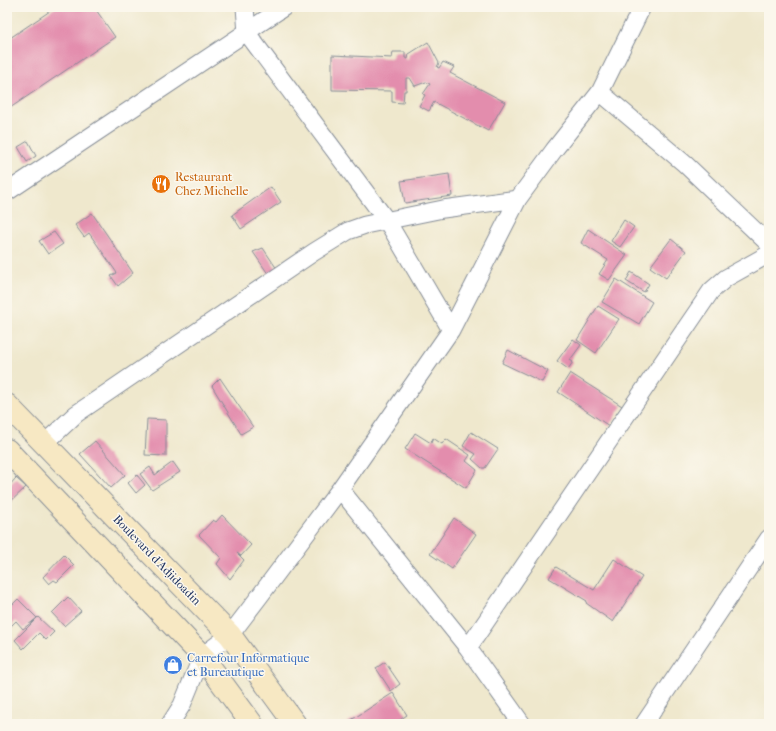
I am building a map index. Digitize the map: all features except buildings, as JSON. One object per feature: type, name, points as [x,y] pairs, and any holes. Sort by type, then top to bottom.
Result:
[{"type":"main road","name":"Boulevard d'Adjidoadin","points":[[7,405],[230,635],[295,724]]},
{"type":"main road","points":[[7,450],[202,656],[252,724]]},
{"type":"street","points":[[245,7],[247,33],[387,221],[451,330]]},
{"type":"street","points":[[7,192],[284,7]]},
{"type":"street","points":[[170,724],[182,705],[202,656],[230,635],[340,489],[451,330],[518,199],[554,150],[600,92],[642,7]]},
{"type":"street","points":[[600,92],[685,164],[769,244]]},
{"type":"street","points":[[44,444],[76,414],[314,252],[348,231],[442,209],[518,199]]},
{"type":"street","points":[[468,648],[711,291],[726,278],[769,254]]},
{"type":"street","points":[[340,489],[468,648],[522,724]]},
{"type":"street","points":[[644,724],[769,538]]},
{"type":"place","name":"Restaurant Chez Michelle","points":[[161,184]]},
{"type":"place","name":"Carrefour Informatique et Bureautique","points":[[173,665]]}]
